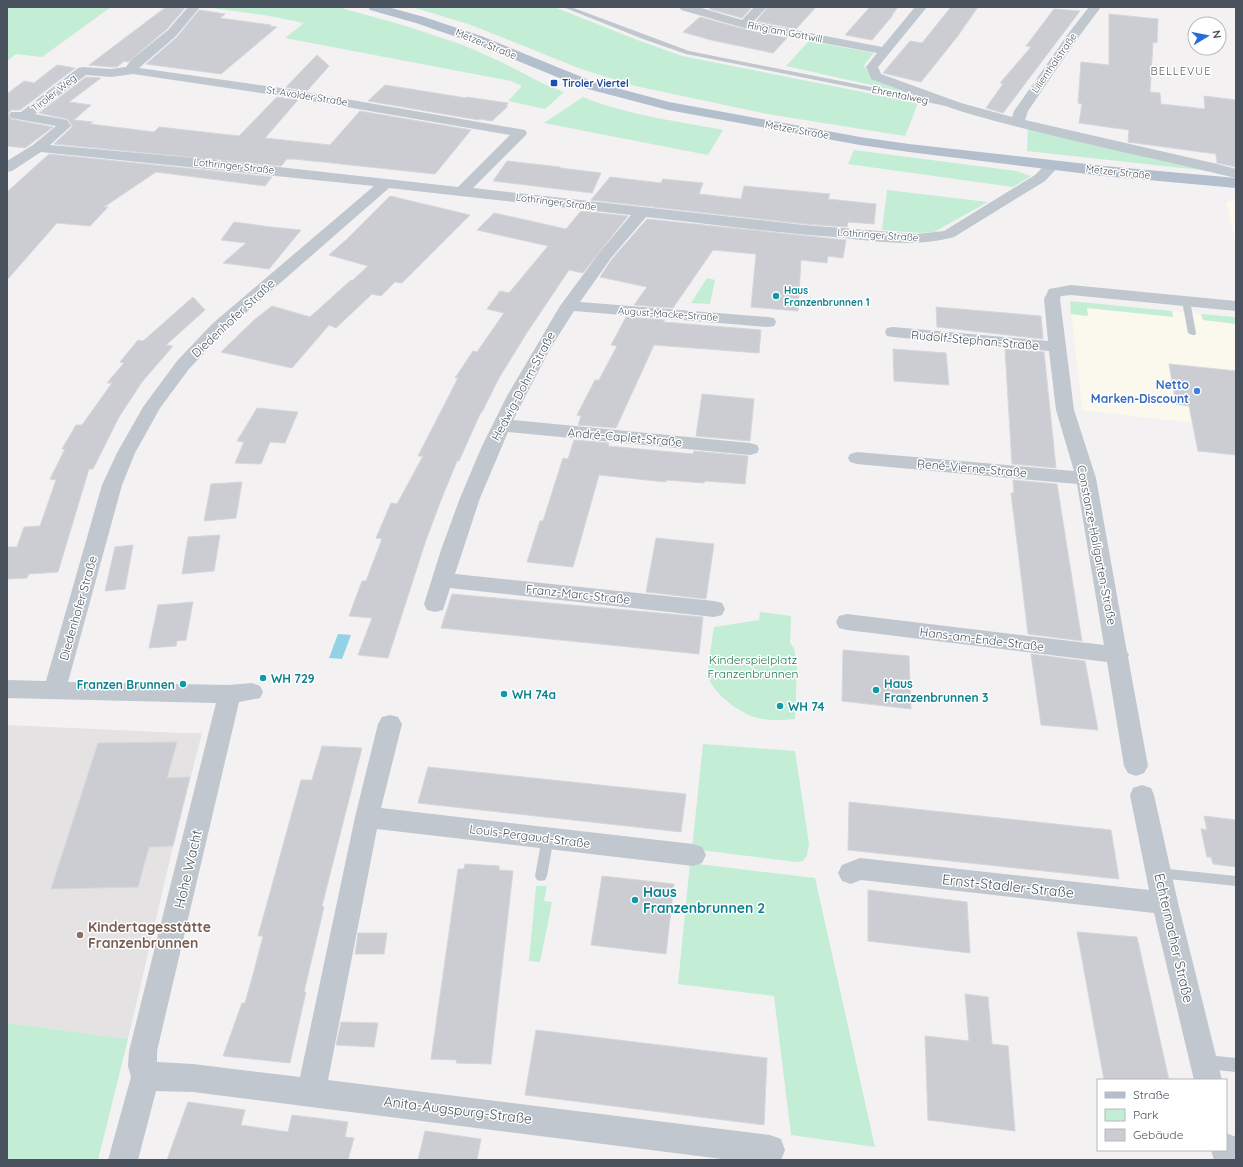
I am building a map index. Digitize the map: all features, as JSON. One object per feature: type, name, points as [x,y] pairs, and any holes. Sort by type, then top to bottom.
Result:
[{"type":"main road","name":"Metzer Straße","points":[[374,7],[464,34],[589,86],[668,106],[884,145],[1054,165],[1236,183]]},
{"type":"street","points":[[133,70],[132,66],[172,33],[194,7]]},
{"type":"street","name":"Ring am Gottwill","points":[[685,7],[744,24],[885,51]]},
{"type":"street","points":[[744,24],[761,7]]},
{"type":"street","points":[[921,7],[872,67],[876,76],[967,109]]},
{"type":"street","name":"Lilienthalstraße","points":[[1017,122],[1021,110],[1095,7]]},
{"type":"street","name":"Tiroler Weg","points":[[7,168],[38,148],[64,126],[62,123],[19,116],[83,71],[112,73],[133,70]]},
{"type":"street","name":"St. Avolder Straße","points":[[133,70],[288,93],[520,133],[462,191]]},
{"type":"street","name":"Ehrentalweg","points":[[967,109],[1236,174]]},
{"type":"street","name":"Lothringer Straße","points":[[38,148],[170,159],[642,212],[834,232],[909,238],[939,237],[949,234],[1040,178],[1054,165]]},
{"type":"street","name":"Diedenhofer Straße","points":[[55,689],[112,485],[126,453],[152,407],[183,365],[218,328],[386,183]]},
{"type":"street","name":"Hedwig-Dohm-Straße","points":[[435,604],[479,475],[501,425],[528,372],[568,306],[608,252],[642,212]]},
{"type":"street","name":"Constanze-Hallgarten-Straße","points":[[1136,766],[1118,655],[1086,478],[1065,410],[1052,299],[1055,292],[1071,290],[1236,306]]},
{"type":"street","name":"August-Macke-Straße","points":[[568,306],[768,322]]},
{"type":"street","name":"Rudolf-Stephan-Straße","points":[[893,332],[1057,347]]},
{"type":"street","name":"André-Caplet-Straße","points":[[501,425],[750,449]]},
{"type":"street","name":"René-Vierne-Straße","points":[[857,458],[1086,478]]},
{"type":"street","name":"Franz-Marc-Straße","points":[[442,580],[714,608]]},
{"type":"street","name":"Hans-am-Ende-Straße","points":[[847,622],[1118,655]]},
{"type":"street","points":[[7,689],[55,689]]},
{"type":"street","name":"Hohe Wacht","points":[[55,689],[241,693],[183,890],[143,1051],[142,1066],[146,1077],[123,1160]]},
{"type":"street","points":[[311,1092],[367,817],[390,724]]},
{"type":"street","name":"Echternacher Straße","points":[[1142,795],[1158,873],[1206,1071]]},
{"type":"street","name":"Louis-Pergaud-Straße","points":[[367,817],[693,855]]},
{"type":"street","name":"Ernst-Stadler-Straße","points":[[851,873],[860,870],[1165,903]]},
{"type":"street","name":"Anita-Augspurg-Straße","points":[[146,1077],[166,1076],[194,1078],[770,1150]]},
{"type":"lane","name":"Ehrentalweg","points":[[566,7],[688,53],[967,109]]},
{"type":"lane","points":[[1186,301],[1192,333]]},
{"type":"lane","points":[[541,876],[548,837]]},
{"type":"lane","points":[[1158,873],[1236,881]]},
{"type":"lane","points":[[1206,1071],[1236,1065]]},
{"type":"shaded area","points":[[1236,199],[1236,245],[1226,202]]},
{"type":"shaded area","points":[[1070,301],[1236,317],[1236,428],[1082,410]]},
{"type":"shaded area","name":"Kindertagesstätte Franzenbrunnen","points":[[7,725],[202,733],[173,846],[128,1039],[7,1023]]},
{"type":"green space","points":[[7,7],[111,7],[42,57],[16,54],[7,61]]},
{"type":"green space","points":[[205,7],[338,7],[409,27],[463,45],[564,92],[545,109],[508,101],[522,86],[511,81],[285,38],[304,23],[270,16]]},
{"type":"green space","points":[[412,7],[554,7],[682,56],[918,103],[905,136],[767,114],[635,86],[581,69],[471,25]]},
{"type":"green space","points":[[809,41],[874,53],[864,65],[870,77],[916,95],[786,66]]},
{"type":"green space","points":[[583,97],[634,113],[723,130],[708,155],[544,123]]},
{"type":"green space","points":[[1028,128],[1219,172],[1027,151]]},
{"type":"green space","points":[[854,150],[1016,171],[1031,176],[1013,187],[848,164]]},
{"type":"green space","points":[[887,190],[988,202],[934,232],[919,233],[882,230]]},
{"type":"green space","points":[[707,278],[715,280],[710,304],[691,303]]},
{"type":"green space","points":[[1070,301],[1172,311],[1173,317],[1087,308],[1088,316],[1071,314]]},
{"type":"green space","points":[[1201,314],[1236,317],[1236,324],[1203,320]]},
{"type":"green space","name":"Kinderspielplatz Franzenbrunnen","points":[[760,612],[791,616],[790,643],[794,648],[797,668],[795,719],[768,720],[744,713],[721,696],[711,683],[708,676],[714,627],[759,620]]},
{"type":"green space","points":[[703,744],[795,751],[809,844],[807,855],[803,861],[796,862],[692,849]]},
{"type":"green space","points":[[690,863],[815,878],[875,1147],[791,1135],[774,996],[678,984]]},
{"type":"green space","points":[[536,886],[547,886],[544,901],[552,902],[540,962],[529,961]]},
{"type":"green space","points":[[7,1023],[128,1039],[98,1160],[7,1160]]},
{"type":"water","points":[[338,634],[351,635],[342,659],[329,658]]},
{"type":"building","points":[[166,7],[185,8],[167,29],[128,62],[124,61],[117,67],[89,65]]},
{"type":"building","points":[[711,7],[752,7],[742,18],[709,9]]},
{"type":"building","points":[[768,7],[816,7],[796,29],[756,21]]},
{"type":"building","points":[[870,7],[898,7],[872,40],[845,35]]},
{"type":"building","points":[[951,7],[978,7],[957,37],[921,82],[883,73],[910,41],[922,43]]},
{"type":"building","points":[[1054,9],[1080,11],[1003,113],[986,108],[1003,84],[1000,83],[1031,47],[1026,46]]},
{"type":"building","points":[[199,10],[225,14],[220,18],[277,27],[221,74],[146,64],[177,37]]},
{"type":"building","points":[[1109,14],[1158,19],[1157,43],[1153,42],[1150,92],[1160,93],[1161,104],[1205,109],[1204,96],[1236,100],[1236,167],[1217,163],[1216,154],[1128,142],[1129,130],[1079,123],[1082,104],[1078,103],[1081,62],[1109,65]]},
{"type":"building","points":[[700,17],[744,29],[787,38],[773,53],[711,40],[683,32]]},
{"type":"building","points":[[317,55],[329,66],[307,91],[286,87]]},
{"type":"building","points":[[57,65],[75,68],[20,110],[11,110],[8,114],[11,119],[53,127],[25,148],[7,146],[7,94],[24,81],[34,83]]},
{"type":"building","points":[[86,77],[101,78],[69,102],[91,105],[74,120],[93,122],[90,124],[154,132],[159,127],[239,136],[277,97],[298,100],[265,138],[330,145],[360,111],[471,130],[435,174],[294,159],[287,159],[281,166],[54,144],[72,127],[72,125],[67,119],[39,113]]},
{"type":"building","points":[[385,85],[508,103],[506,106],[508,106],[492,121],[368,101]]},
{"type":"building","points":[[49,154],[272,177],[265,186],[156,172],[104,207],[108,207],[90,226],[57,223],[7,280],[7,192]]},
{"type":"building","points":[[507,161],[601,173],[592,193],[493,181]]},
{"type":"building","points":[[610,177],[661,183],[663,179],[703,183],[699,194],[741,199],[744,186],[830,194],[828,199],[876,204],[874,224],[848,222],[847,227],[804,224],[591,200]]},
{"type":"building","points":[[390,196],[470,215],[402,283],[395,282],[381,296],[372,294],[336,328],[329,325],[292,368],[221,352],[254,320],[272,306],[310,317],[351,280],[352,281],[368,266],[329,255]]},
{"type":"building","points":[[581,211],[628,216],[583,273],[569,270],[528,331],[499,378],[481,412],[459,461],[457,461],[441,500],[425,543],[388,658],[358,655],[372,618],[349,616],[362,581],[366,581],[382,539],[376,538],[391,503],[397,504],[423,456],[418,456],[458,378],[455,378],[473,351],[477,352],[504,313],[487,309],[500,291],[509,293],[548,246],[477,230],[494,213],[566,229]]},
{"type":"building","points":[[647,219],[846,240],[843,258],[828,256],[827,263],[801,260],[798,311],[751,307],[756,254],[713,250],[673,308],[634,305],[647,287],[600,277],[612,259]]},
{"type":"building","points":[[234,222],[301,230],[269,269],[223,263],[246,243],[221,240]]},
{"type":"building","points":[[193,297],[205,310],[166,345],[173,346],[142,382],[119,417],[93,469],[89,469],[58,572],[29,574],[27,578],[7,579],[7,547],[17,547],[24,527],[40,526],[56,480],[50,479],[65,449],[62,449],[76,425],[82,425],[112,383],[107,383],[124,363],[120,362],[138,340],[143,341]]},
{"type":"building","points":[[936,307],[1041,316],[1043,339],[937,327]]},
{"type":"building","points":[[626,317],[665,320],[663,322],[761,330],[759,353],[654,345],[616,428],[578,425],[581,416],[577,415],[595,380],[599,380],[617,346],[611,345]]},
{"type":"building","points":[[893,349],[946,353],[949,385],[894,381]]},
{"type":"building","points":[[1005,349],[1044,352],[1056,468],[1012,464]]},
{"type":"building","points":[[1169,364],[1236,371],[1236,455],[1198,451],[1189,406],[1176,404]]},
{"type":"building","points":[[702,394],[754,399],[750,441],[696,436]]},
{"type":"building","points":[[257,408],[298,412],[285,443],[270,442],[261,464],[235,463],[244,442],[237,441]]},
{"type":"building","points":[[574,440],[609,443],[608,446],[693,454],[694,451],[748,456],[745,484],[666,480],[666,482],[599,475],[573,567],[527,562],[540,521],[543,521],[563,458],[568,459]]},
{"type":"building","points":[[1013,480],[1057,484],[1082,641],[1028,634],[1011,493],[1014,493]]},
{"type":"building","points":[[242,482],[236,518],[204,521],[211,484]]},
{"type":"building","points":[[220,535],[214,571],[182,574],[188,537]]},
{"type":"building","points":[[656,538],[714,544],[706,599],[646,592]]},
{"type":"building","points":[[133,545],[125,589],[105,591],[115,547]]},
{"type":"building","points":[[452,594],[703,617],[699,654],[441,628]]},
{"type":"building","points":[[193,602],[186,640],[177,641],[176,646],[149,648],[158,605]]},
{"type":"building","name":"Haus Franzenbrunnen 3","points":[[843,650],[909,656],[911,709],[842,701]]},
{"type":"building","points":[[1031,654],[1085,661],[1098,730],[1041,725]]},
{"type":"building","points":[[177,742],[167,778],[190,777],[173,846],[149,847],[138,887],[51,889],[98,743]]},
{"type":"building","points":[[322,746],[362,748],[322,906],[324,907],[304,992],[306,992],[290,1063],[223,1056],[242,1003],[245,1003],[263,936],[258,936],[301,780],[312,780]]},
{"type":"building","points":[[428,767],[686,794],[681,832],[418,803]]},
{"type":"building","points":[[849,802],[1111,830],[1119,879],[848,850]]},
{"type":"building","points":[[1204,816],[1236,820],[1236,867],[1213,864],[1211,857],[1207,857],[1201,829],[1207,830]]},
{"type":"building","points":[[465,864],[499,866],[499,870],[513,871],[491,1064],[456,1063],[457,1060],[431,1059],[458,869],[464,869]]},
{"type":"building","name":"Haus Franzenbrunnen 2","points":[[602,876],[674,884],[666,954],[591,945]]},
{"type":"building","points":[[868,890],[967,902],[970,953],[868,941]]},
{"type":"building","points":[[1077,932],[1137,937],[1169,1079],[1104,1079]]},
{"type":"building","points":[[358,933],[387,933],[384,954],[355,954]]},
{"type":"building","points":[[965,994],[988,997],[992,1044],[1008,1046],[1015,1131],[928,1120],[925,1036],[969,1041]]},
{"type":"building","points":[[341,1022],[378,1023],[374,1047],[336,1045]]},
{"type":"building","points":[[536,1030],[767,1058],[764,1125],[525,1095]]},
{"type":"building","points":[[188,1102],[245,1110],[241,1125],[288,1132],[292,1115],[348,1122],[345,1137],[354,1138],[348,1160],[167,1160]]},
{"type":"building","points":[[425,1131],[481,1139],[477,1160],[418,1160]]},
{"type":"place","name":"Tiroler Viertel","points":[[554,83]]},
{"type":"place","name":"Haus Franzenbrunnen 1","points":[[776,296]]},
{"type":"place","name":"Netto Marken-Discount","points":[[1197,391]]},
{"type":"place","name":"WH 729","points":[[263,678]]},
{"type":"place","name":"Franzen Brunnen","points":[[183,684]]},
{"type":"place","name":"Haus Franzenbrunnen 3","points":[[876,690]]},
{"type":"place","name":"WH 74a","points":[[504,694]]},
{"type":"place","name":"WH 74","points":[[780,706]]},
{"type":"place","name":"Haus Franzenbrunnen 2","points":[[635,900]]},
{"type":"place","name":"Kindertagesstätte Franzenbrunnen","points":[[80,935]]},
{"type":"district","name":"BELLEVUE","points":[[1181,71]]}]
